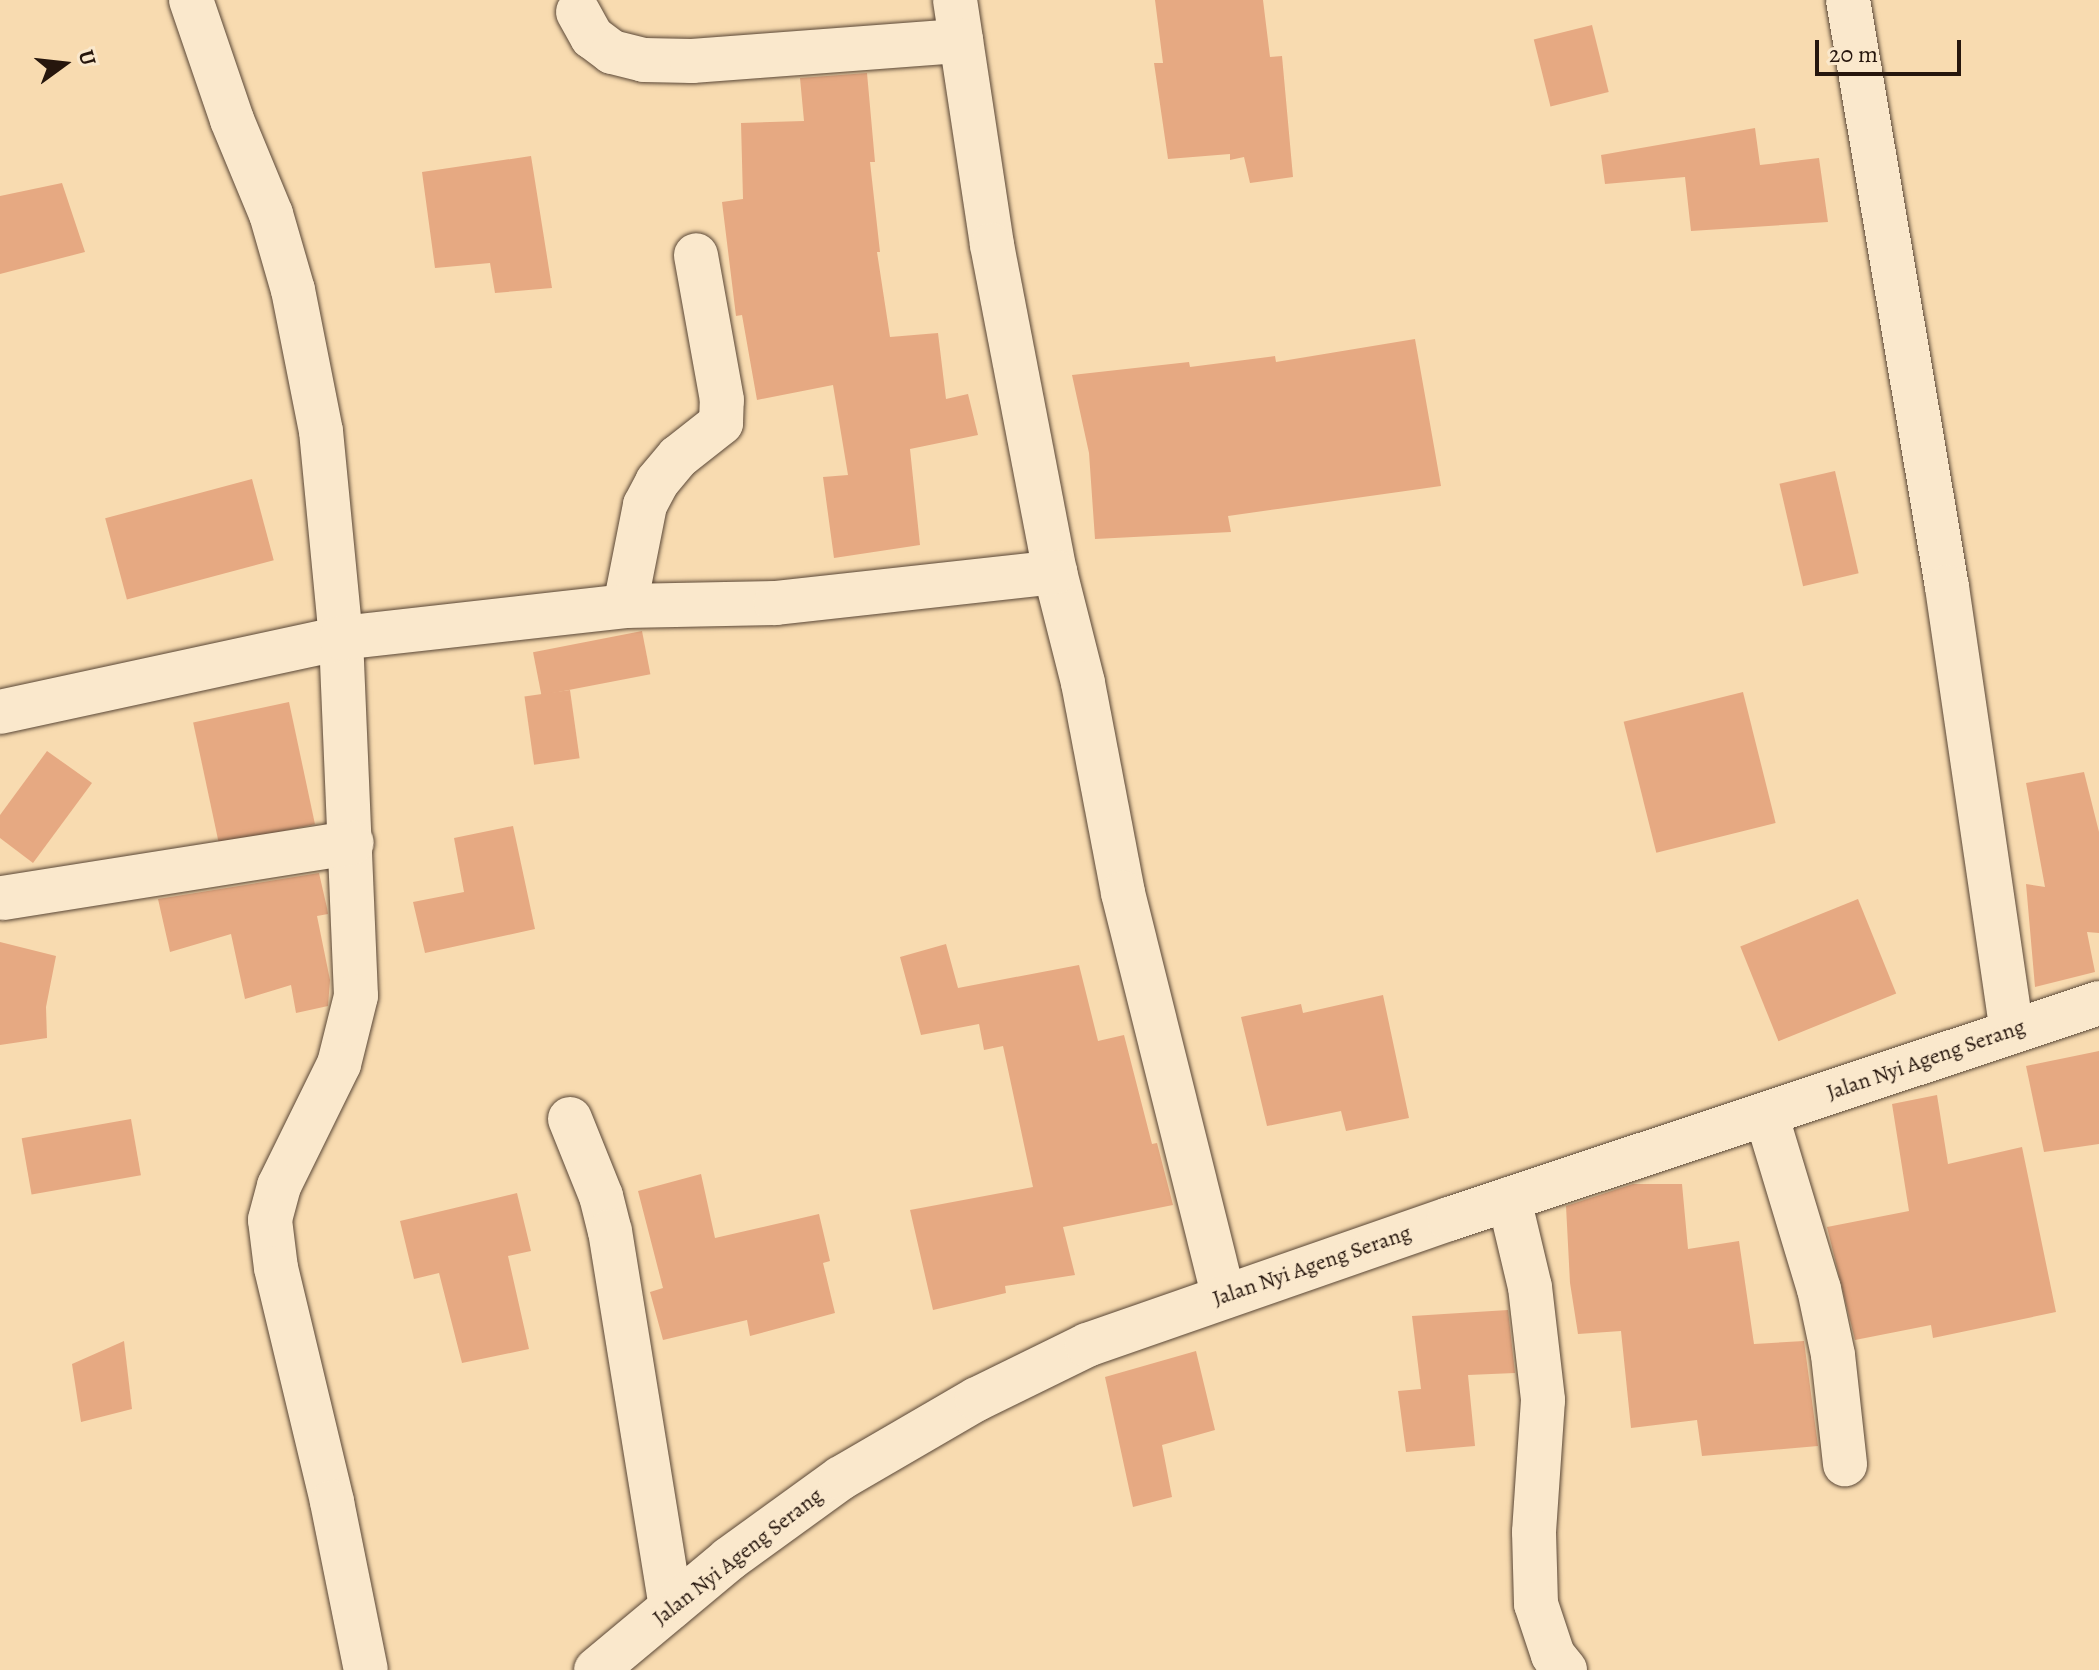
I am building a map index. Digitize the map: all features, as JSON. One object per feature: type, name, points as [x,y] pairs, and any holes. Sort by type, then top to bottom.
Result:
[{"type":"street","points":[[191,0],[232,120],[271,214],[293,290],[321,431],[341,638],[352,843],[356,996],[349,1034],[339,1064],[279,1186],[270,1220],[276,1268],[332,1502],[366,1670]]},
{"type":"street","points":[[1848,0],[1947,587],[2012,1031]]},
{"type":"street","points":[[578,12],[592,37],[612,52],[644,60],[692,61],[958,21],[992,245],[1055,572],[1083,683],[1123,893],[1224,1297]]},
{"type":"street","points":[[625,606],[645,505],[657,482],[678,457],[721,423],[722,400],[696,255]]},
{"type":"street","points":[[0,712],[341,638],[625,606],[776,603],[1055,572]]},
{"type":"street","points":[[3,898],[352,843]]},
{"type":"street","name":"Jalan Nyi Ageng Serang","points":[[596,1670],[729,1559],[841,1478],[977,1399],[1087,1345],[1509,1199],[2099,1003]]},
{"type":"street","points":[[1766,1114],[1819,1289],[1833,1355],[1845,1464]]},
{"type":"street","points":[[570,1119],[601,1196],[610,1231],[671,1607]]},
{"type":"street","points":[[1509,1199],[1530,1287],[1543,1400],[1534,1532],[1536,1604],[1553,1655],[1565,1670]]},
{"type":"building","points":[[1155,0],[1263,0],[1270,57],[1282,56],[1293,177],[1250,183],[1244,157],[1230,160],[1230,154],[1168,159],[1154,63],[1163,63]]},
{"type":"building","points":[[1592,25],[1609,92],[1550,106],[1534,40]]},
{"type":"building","points":[[867,73],[875,162],[870,162],[880,252],[877,252],[890,337],[938,333],[946,399],[968,394],[978,435],[910,449],[920,545],[834,558],[823,477],[848,475],[833,385],[757,400],[742,315],[736,316],[722,202],[743,199],[741,123],[804,121],[800,78]]},
{"type":"building","points":[[1755,128],[1760,165],[1819,158],[1828,222],[1691,231],[1685,177],[1605,184],[1601,155]]},
{"type":"building","points":[[531,156],[552,288],[495,293],[490,263],[435,268],[422,172]]},
{"type":"building","points":[[62,183],[85,252],[0,274],[0,196]]},
{"type":"building","points":[[1415,339],[1441,486],[1228,516],[1231,532],[1095,539],[1089,453],[1072,375],[1189,362],[1190,367],[1275,356],[1276,362]]},
{"type":"building","points":[[1835,471],[1859,573],[1803,586],[1779,484]]},
{"type":"building","points":[[252,479],[274,560],[127,599],[105,518]]},
{"type":"building","points":[[642,631],[650,674],[541,695],[533,652]]},
{"type":"building","points":[[570,690],[580,758],[534,765],[524,696]]},
{"type":"building","points":[[1743,692],[1776,823],[1656,853],[1624,722]]},
{"type":"building","points":[[289,702],[315,824],[219,845],[193,722]]},
{"type":"building","points":[[47,751],[92,783],[33,863],[0,838],[0,815]]},
{"type":"building","points":[[2084,772],[2099,832],[2099,933],[2087,932],[2095,972],[2035,987],[2026,884],[2045,887],[2026,783]]},
{"type":"building","points":[[513,826],[535,929],[425,953],[413,902],[464,892],[454,838]]},
{"type":"building","points":[[319,873],[328,914],[317,916],[330,980],[328,1006],[296,1013],[291,985],[245,999],[231,934],[170,952],[158,899]]},
{"type":"building","points":[[1858,899],[1896,994],[1778,1041],[1740,947]]},
{"type":"building","points":[[0,942],[56,956],[46,1007],[47,1038],[0,1045]]},
{"type":"building","points":[[946,944],[958,988],[1079,965],[1098,1041],[1124,1035],[1152,1144],[1157,1143],[1173,1205],[1063,1227],[1075,1275],[1005,1286],[1006,1293],[933,1310],[910,1210],[1033,1187],[1003,1046],[984,1050],[979,1024],[921,1035],[900,957]]},
{"type":"building","points":[[1383,995],[1409,1118],[1346,1131],[1341,1111],[1267,1126],[1241,1017],[1301,1004],[1303,1013]]},
{"type":"building","points":[[2099,1051],[2099,1144],[2044,1152],[2026,1066]]},
{"type":"building","points":[[1937,1095],[1948,1164],[2022,1147],[2056,1312],[1933,1338],[1931,1325],[1855,1340],[1827,1227],[1909,1211],[1892,1104]]},
{"type":"building","points":[[131,1119],[141,1175],[32,1194],[22,1138]]},
{"type":"building","points":[[701,1174],[715,1238],[819,1214],[830,1261],[823,1263],[835,1313],[750,1336],[747,1320],[663,1340],[650,1292],[663,1288],[638,1191]]},
{"type":"building","points":[[1633,1184],[1682,1184],[1688,1249],[1739,1241],[1754,1344],[1804,1341],[1818,1446],[1702,1456],[1697,1420],[1631,1428],[1621,1331],[1578,1334],[1570,1283],[1566,1206]]},
{"type":"building","points":[[517,1193],[531,1251],[508,1256],[529,1349],[462,1363],[439,1273],[414,1279],[400,1221]]},
{"type":"building","points":[[1508,1310],[1515,1373],[1468,1375],[1475,1446],[1406,1452],[1398,1391],[1421,1389],[1412,1316]]},
{"type":"building","points":[[124,1341],[132,1409],[81,1422],[72,1364]]},
{"type":"building","points":[[1196,1351],[1215,1430],[1162,1445],[1172,1497],[1133,1507],[1105,1377]]}]
